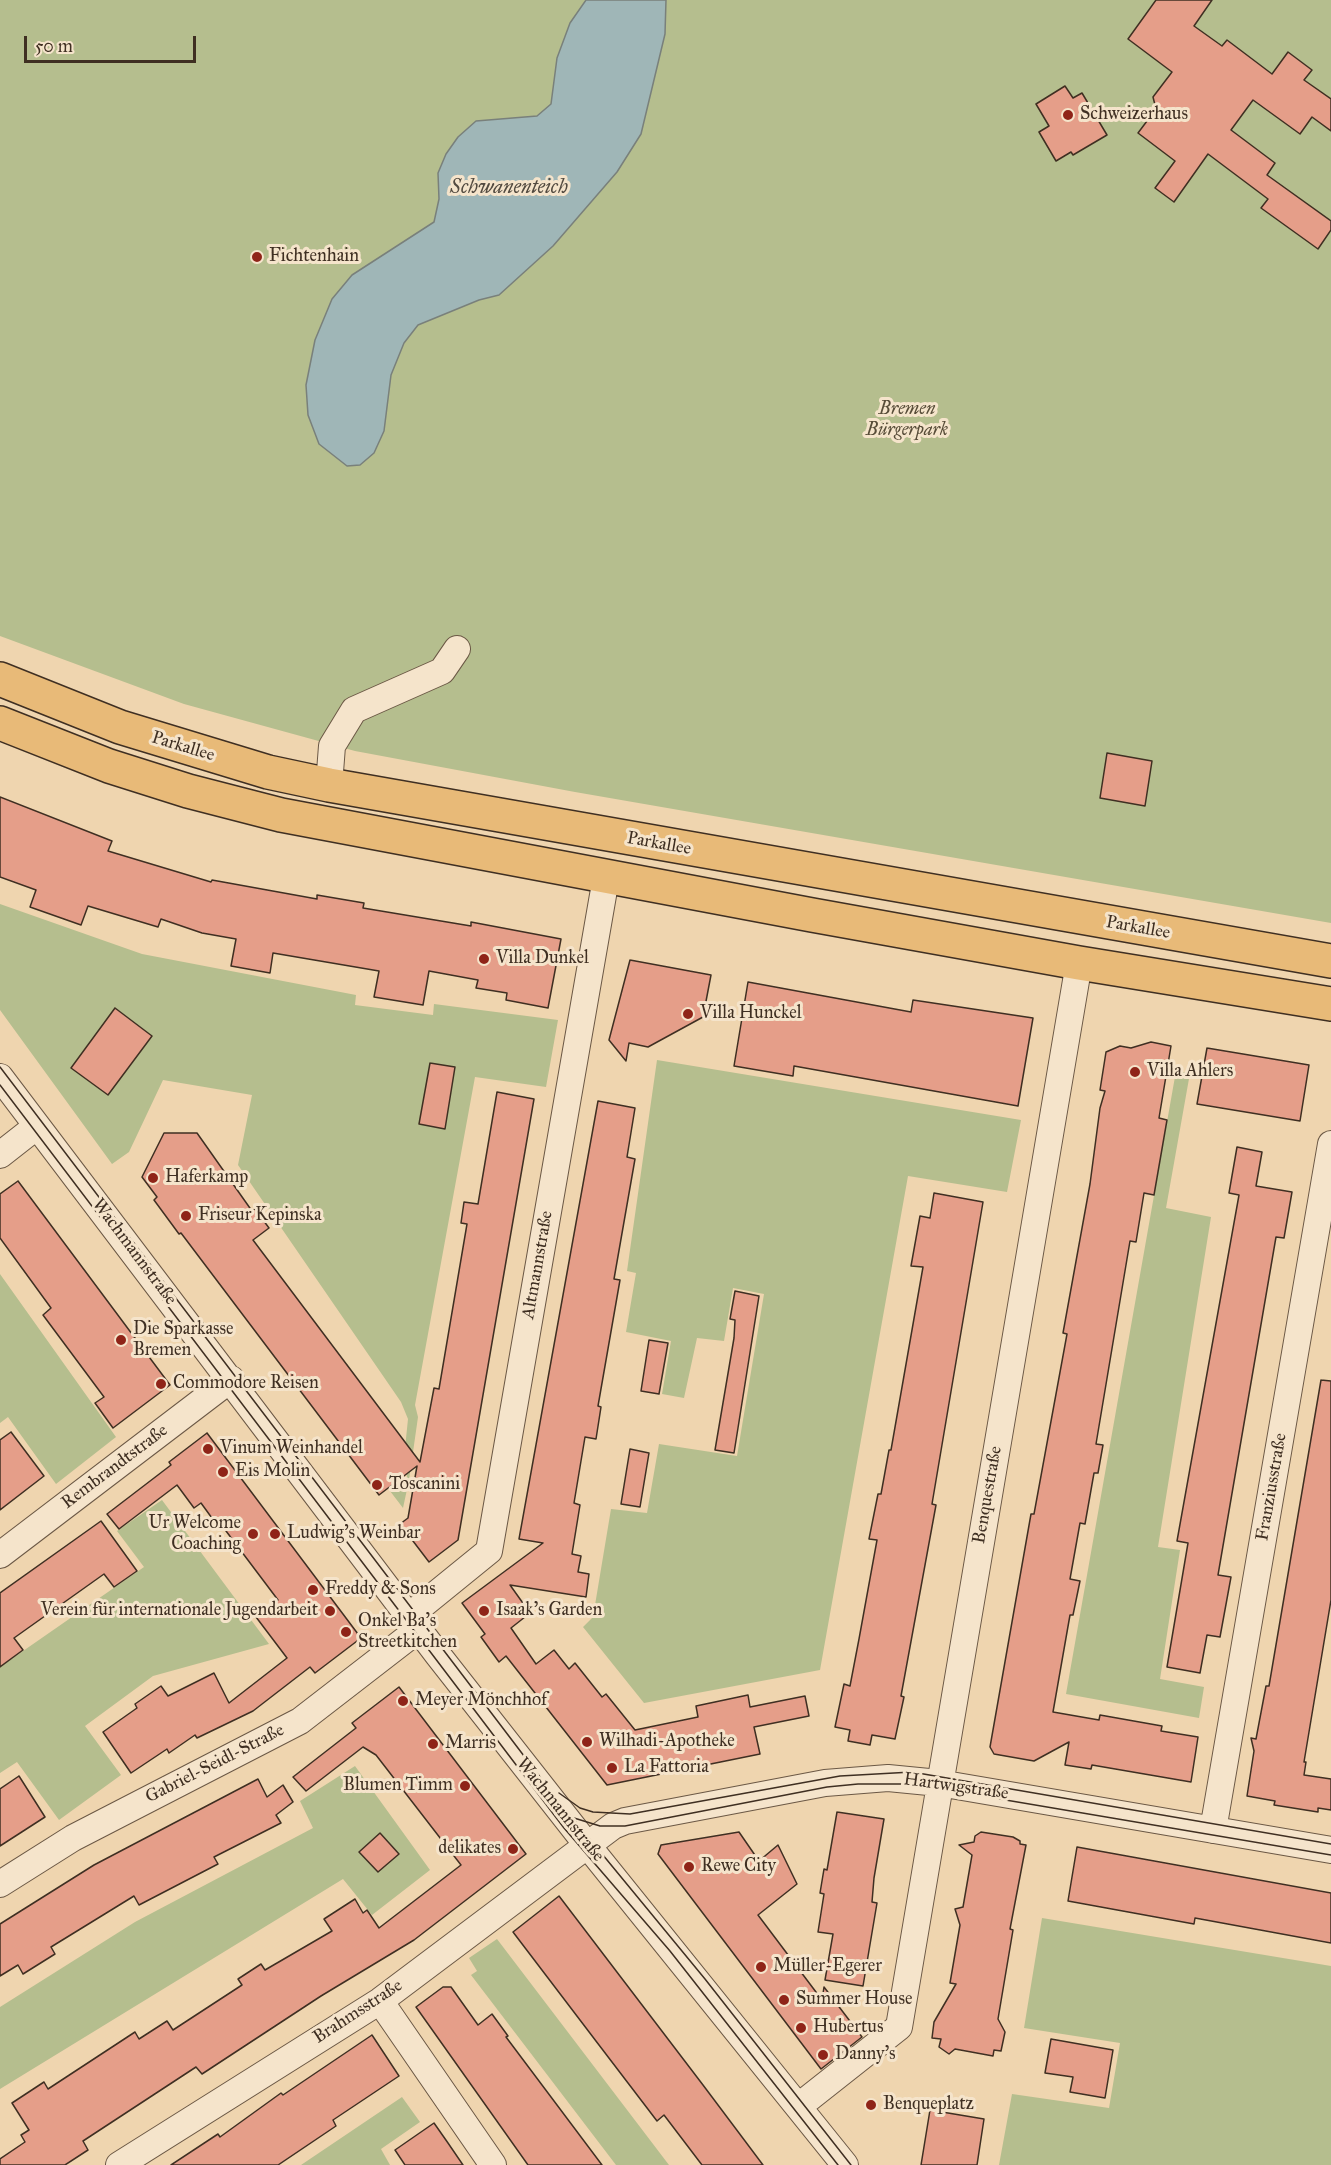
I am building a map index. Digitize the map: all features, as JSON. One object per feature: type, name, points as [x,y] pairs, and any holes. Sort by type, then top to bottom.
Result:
[{"type":"main road","name":"Parkallee","points":[[0,679],[120,728],[268,772],[329,785],[1331,961]]},
{"type":"main road","points":[[0,723],[109,766],[188,791],[281,815],[606,878],[1079,963],[1331,1004]]},
{"type":"street","points":[[329,785],[332,746],[354,710],[442,671],[457,650]]},
{"type":"street","name":"Altmannstraße","points":[[414,1623],[489,1551],[606,878]]},
{"type":"street","name":"Benquestraße","points":[[799,2106],[899,2027],[1079,963]]},
{"type":"street","name":"Wachmannstraße","points":[[0,1077],[414,1623],[588,1846],[845,2165]]},
{"type":"street","points":[[0,1155],[37,1126]]},
{"type":"street","name":"Franziusstraße","points":[[1213,1830],[1331,1144]]},
{"type":"street","name":"Rembrandtstraße","points":[[0,1556],[231,1379]]},
{"type":"street","name":"Gabriel-Seidl-Straße","points":[[0,1884],[73,1838],[300,1721],[414,1623]]},
{"type":"street","name":"Hartwigstraße","points":[[588,1846],[613,1826],[625,1821],[825,1783],[888,1778],[939,1783],[1331,1850]]},
{"type":"street","name":"Brahmsstraße","points":[[119,2165],[380,2001],[588,1846]]},
{"type":"street","points":[[380,2001],[493,2165]]},
{"type":"green space","name":"Bremen Bürgerpark","points":[[0,0],[1331,0],[1331,923],[575,792],[355,751],[184,704],[0,636]]},
{"type":"green space","points":[[0,904],[142,954],[356,995],[355,1005],[433,1015],[434,1004],[558,1020],[546,1087],[475,1077],[415,1405],[418,1417],[403,1508],[390,1491],[407,1477],[404,1458],[408,1419],[401,1402],[238,1165],[252,1095],[163,1080],[129,1152],[112,1164],[0,1010]]},
{"type":"green space","points":[[657,1060],[1021,1120],[1007,1192],[908,1176],[820,1670],[644,1703],[583,1627],[593,1617],[611,1509],[647,1513],[659,1444],[737,1456],[764,1294],[733,1288],[724,1341],[697,1338],[684,1398],[662,1394],[671,1341],[626,1332],[636,1273],[627,1271]]},
{"type":"green space","points":[[1176,1071],[1190,1073],[1166,1208],[1211,1217],[1158,1547],[1180,1550],[1160,1679],[1204,1687],[1199,1718],[1066,1694]]},
{"type":"green space","points":[[0,1274],[116,1437],[56,1484],[8,1417],[0,1423]]},
{"type":"green space","points":[[162,1500],[269,1644],[153,1676],[85,1726],[121,1775],[59,1820],[17,1762],[0,1773],[0,1667],[144,1567],[117,1531]]},
{"type":"green space","points":[[355,1766],[430,1870],[372,1915],[343,1879],[0,2089],[0,2007],[135,1922],[313,1828],[300,1801]]},
{"type":"green space","points":[[1042,1918],[1331,1966],[1331,2165],[999,2165],[1012,2094],[1109,2108],[1120,2043],[1024,2028]]},
{"type":"green space","points":[[497,1939],[669,2165],[616,2165],[471,1975],[477,1971],[469,1958]]},
{"type":"green space","points":[[402,2097],[420,2122],[381,2149],[390,2165],[301,2165]]},
{"type":"water","name":"Schwanenteich","points":[[586,0],[666,0],[665,34],[641,134],[617,172],[553,246],[499,295],[479,300],[418,325],[404,343],[391,375],[384,431],[374,453],[360,465],[347,466],[319,444],[308,415],[306,385],[315,340],[332,299],[352,275],[434,222],[439,199],[438,173],[446,154],[458,137],[476,121],[537,116],[551,104],[557,58],[570,23]]},
{"type":"building","points":[[1156,0],[1212,0],[1194,26],[1222,46],[1227,40],[1272,74],[1288,52],[1312,70],[1304,80],[1331,99],[1331,131],[1312,117],[1300,134],[1253,100],[1231,130],[1275,163],[1267,175],[1331,221],[1331,230],[1318,249],[1261,208],[1268,199],[1208,154],[1174,202],[1155,188],[1175,161],[1138,133],[1156,109],[1153,97],[1172,72],[1128,39]]},
{"type":"building","name":"Schweizerhaus","points":[[1065,86],[1073,98],[1082,93],[1107,135],[1073,155],[1071,152],[1056,161],[1039,132],[1049,126],[1036,104]]},
{"type":"building","points":[[1107,753],[1152,761],[1145,806],[1100,798]]},
{"type":"building","points":[[0,797],[112,841],[108,851],[211,882],[212,880],[317,899],[317,895],[364,903],[363,908],[471,926],[471,922],[561,939],[548,1008],[506,1000],[507,993],[476,988],[478,980],[429,971],[423,1005],[374,997],[379,971],[273,953],[270,973],[231,966],[236,939],[202,933],[161,919],[158,927],[88,906],[81,925],[30,907],[36,890],[0,877]]},
{"type":"building","points":[[630,960],[711,975],[703,1017],[648,1047],[629,1043],[626,1061],[609,1040]]},
{"type":"building","points":[[748,982],[911,1012],[913,1000],[1033,1018],[1018,1106],[794,1066],[793,1076],[734,1066]]},
{"type":"building","points":[[115,1008],[152,1036],[108,1095],[71,1068]]},
{"type":"building","points":[[1151,1042],[1171,1046],[1159,1118],[1167,1120],[1154,1195],[1144,1193],[1136,1242],[1130,1241],[1096,1444],[1103,1445],[1098,1473],[1094,1473],[1085,1524],[1080,1523],[1070,1579],[1080,1581],[1073,1615],[1070,1615],[1053,1712],[1099,1720],[1100,1715],[1162,1726],[1161,1731],[1198,1737],[1191,1782],[1092,1765],[1091,1769],[1065,1765],[1069,1742],[1034,1761],[994,1754],[990,1747],[1031,1514],[1034,1514],[1067,1334],[1063,1333],[1090,1184],[1100,1108],[1105,1091],[1100,1090],[1106,1052],[1120,1046],[1131,1048]]},
{"type":"building","points":[[1207,1048],[1309,1065],[1300,1121],[1197,1104]]},
{"type":"building","points":[[430,1063],[455,1067],[445,1129],[419,1124]]},
{"type":"building","points":[[497,1092],[534,1099],[458,1540],[429,1562],[400,1524],[408,1518],[417,1466],[379,1495],[181,1233],[179,1234],[154,1200],[157,1197],[142,1177],[164,1133],[197,1133],[252,1211],[255,1209],[269,1228],[253,1240],[420,1462],[434,1388],[439,1389],[467,1224],[461,1223],[464,1202],[478,1204]]},
{"type":"building","points":[[598,1101],[635,1108],[627,1157],[635,1159],[614,1279],[620,1280],[598,1406],[601,1407],[596,1439],[585,1437],[574,1503],[580,1505],[572,1554],[581,1556],[578,1572],[589,1574],[586,1597],[510,1585],[530,1613],[511,1628],[536,1664],[554,1650],[569,1669],[575,1663],[602,1697],[606,1694],[635,1730],[698,1717],[696,1706],[748,1695],[750,1707],[805,1696],[809,1716],[754,1727],[760,1754],[607,1785],[506,1656],[499,1662],[481,1637],[485,1634],[462,1603],[543,1543],[519,1539]]},
{"type":"building","points":[[1237,1147],[1262,1152],[1256,1186],[1292,1192],[1284,1238],[1276,1237],[1218,1575],[1231,1577],[1220,1637],[1207,1635],[1200,1673],[1167,1667],[1188,1543],[1177,1541],[1239,1195],[1229,1193]]},
{"type":"building","points":[[18,1181],[170,1385],[113,1428],[95,1403],[104,1397],[43,1315],[51,1308],[0,1238],[0,1194]]},
{"type":"building","points":[[934,1193],[983,1202],[932,1504],[936,1505],[901,1696],[904,1697],[895,1739],[872,1735],[870,1745],[848,1741],[850,1730],[835,1727],[844,1684],[850,1686],[859,1639],[877,1540],[869,1539],[878,1494],[881,1494],[889,1450],[891,1450],[923,1267],[911,1266],[920,1216],[930,1218]]},
{"type":"building","points":[[735,1291],[759,1296],[734,1453],[715,1450],[734,1338],[735,1320],[730,1319]]},
{"type":"building","points":[[649,1340],[668,1343],[659,1394],[641,1391]]},
{"type":"building","points":[[1321,1380],[1331,1381],[1331,1600],[1304,1762],[1306,1762],[1304,1775],[1331,1779],[1331,1810],[1318,1808],[1318,1812],[1274,1805],[1275,1801],[1247,1796],[1254,1751],[1251,1738],[1256,1739],[1266,1686],[1269,1686]]},
{"type":"building","points":[[11,1432],[44,1476],[0,1510],[0,1440]]},
{"type":"building","points":[[207,1433],[361,1638],[315,1673],[310,1667],[253,1711],[197,1738],[195,1735],[169,1753],[167,1749],[131,1773],[103,1732],[137,1708],[135,1704],[161,1686],[168,1696],[214,1673],[229,1703],[287,1658],[256,1617],[278,1600],[220,1523],[217,1525],[201,1503],[194,1508],[177,1485],[119,1529],[107,1514],[171,1465],[169,1462]]},
{"type":"building","points":[[630,1449],[649,1453],[640,1507],[621,1504]]},
{"type":"building","points":[[101,1521],[137,1571],[114,1587],[104,1574],[14,1638],[23,1650],[0,1667],[0,1593]]},
{"type":"building","points":[[399,1687],[526,1854],[414,1940],[321,1996],[202,2074],[196,2067],[83,2141],[88,2150],[65,2165],[0,2165],[0,2159],[25,2142],[21,2135],[29,2130],[12,2103],[44,2082],[48,2089],[135,2032],[139,2039],[167,2021],[173,2030],[242,1985],[238,1979],[261,1964],[265,1970],[332,1931],[324,1919],[355,1899],[363,1913],[367,1910],[379,1928],[461,1865],[376,1755],[363,1747],[306,1791],[293,1777],[356,1728],[352,1723]]},
{"type":"building","points":[[19,1776],[45,1817],[0,1846],[0,1789]]},
{"type":"building","points":[[258,1779],[267,1797],[283,1785],[293,1802],[276,1815],[281,1823],[214,1857],[218,1864],[139,1905],[134,1896],[51,1947],[55,1954],[23,1974],[18,1965],[0,1976],[0,1924],[94,1865]]},
{"type":"building","points":[[837,1812],[884,1819],[872,1902],[877,1903],[863,1986],[825,1980],[833,1934],[818,1932],[824,1894],[820,1893],[824,1869],[827,1870]]},
{"type":"building","points":[[739,1832],[759,1861],[778,1845],[797,1884],[758,1915],[822,2000],[824,1987],[862,2037],[821,2069],[658,1854],[661,1845]]},
{"type":"building","points":[[981,1832],[1013,1837],[1020,1841],[1020,1844],[1026,1845],[1010,1929],[1013,1930],[998,2019],[1005,2032],[1001,2051],[994,2050],[993,2056],[955,2049],[949,2054],[939,2047],[941,2039],[932,2038],[934,2022],[956,1984],[950,1983],[960,1925],[955,1909],[963,1907],[972,1855],[959,1845],[974,1842],[975,1836]]},
{"type":"building","points":[[380,1833],[399,1854],[378,1872],[359,1852]]},
{"type":"building","points":[[1077,1847],[1331,1893],[1331,1943],[1195,1918],[1194,1924],[1068,1901]]},
{"type":"building","points":[[559,1896],[763,2165],[702,2165],[664,2115],[657,2121],[513,1932]]},
{"type":"building","points":[[443,1987],[451,1987],[478,2025],[492,2014],[508,2036],[506,2037],[602,2165],[528,2165],[416,2007]]},
{"type":"building","points":[[372,2035],[399,2076],[333,2120],[336,2126],[278,2165],[171,2165],[218,2134],[220,2137],[281,2093],[283,2095]]},
{"type":"building","points":[[1051,2039],[1113,2050],[1105,2098],[1070,2092],[1073,2077],[1045,2073]]},
{"type":"building","points":[[930,2110],[984,2119],[977,2165],[921,2165]]},
{"type":"building","points":[[434,2123],[463,2165],[405,2165],[395,2150]]},
{"type":"tram line","points":[[0,1067],[556,1798],[705,1979],[851,2165]]},
{"type":"tram line","points":[[0,1085],[564,1828],[670,1951],[838,2165]]},
{"type":"tram line","points":[[559,1793],[580,1808],[593,1812],[630,1814],[840,1776],[912,1772],[1331,1844]]},
{"type":"tram line","points":[[574,1818],[600,1826],[625,1826],[827,1787],[858,1784],[911,1784],[1331,1855]]},
{"type":"place","name":"Schweizerhaus","points":[[1068,115]]},
{"type":"place","name":"Fichtenhain","points":[[257,257]]},
{"type":"place","name":"Villa Dunkel","points":[[484,959]]},
{"type":"place","name":"Villa Hunckel","points":[[688,1014]]},
{"type":"place","name":"Villa Ahlers","points":[[1135,1072]]},
{"type":"place","name":"Haferkamp","points":[[153,1178]]},
{"type":"place","name":"Friseur Kepinska","points":[[186,1216]]},
{"type":"place","name":"Die Sparkasse Bremen","points":[[121,1340]]},
{"type":"place","name":"Commodore Reisen","points":[[161,1384]]},
{"type":"place","name":"Vinum Weinhandel","points":[[208,1449]]},
{"type":"place","name":"Eis Molin","points":[[223,1472]]},
{"type":"place","name":"Toscanini","points":[[377,1485]]},
{"type":"place","name":"Ur Welcome Coaching","points":[[253,1534]]},
{"type":"place","name":"Ludwig's Weinbar","points":[[275,1534]]},
{"type":"place","name":"Freddy & Sons","points":[[313,1590]]},
{"type":"place","name":"Verein für internationale Jugendarbeit","points":[[330,1611]]},
{"type":"place","name":"Isaak's Garden","points":[[484,1611]]},
{"type":"place","name":"Onkel Ba's Streetkitchen","points":[[346,1632]]},
{"type":"place","name":"Meyer Mönchhof","points":[[403,1701]]},
{"type":"place","name":"Wilhadi-Apotheke","points":[[587,1742]]},
{"type":"place","name":"Marris","points":[[433,1744]]},
{"type":"place","name":"La Fattoria","points":[[612,1768]]},
{"type":"place","name":"Blumen Timm","points":[[465,1786]]},
{"type":"place","name":"delikates","points":[[513,1849]]},
{"type":"place","name":"Rewe City","points":[[689,1867]]},
{"type":"place","name":"Müller-Egerer","points":[[761,1967]]},
{"type":"place","name":"Summer House","points":[[784,2000]]},
{"type":"place","name":"Hubertus","points":[[801,2028]]},
{"type":"place","name":"Danny's","points":[[823,2055]]},
{"type":"place","name":"Benqueplatz","points":[[871,2105]]}]
